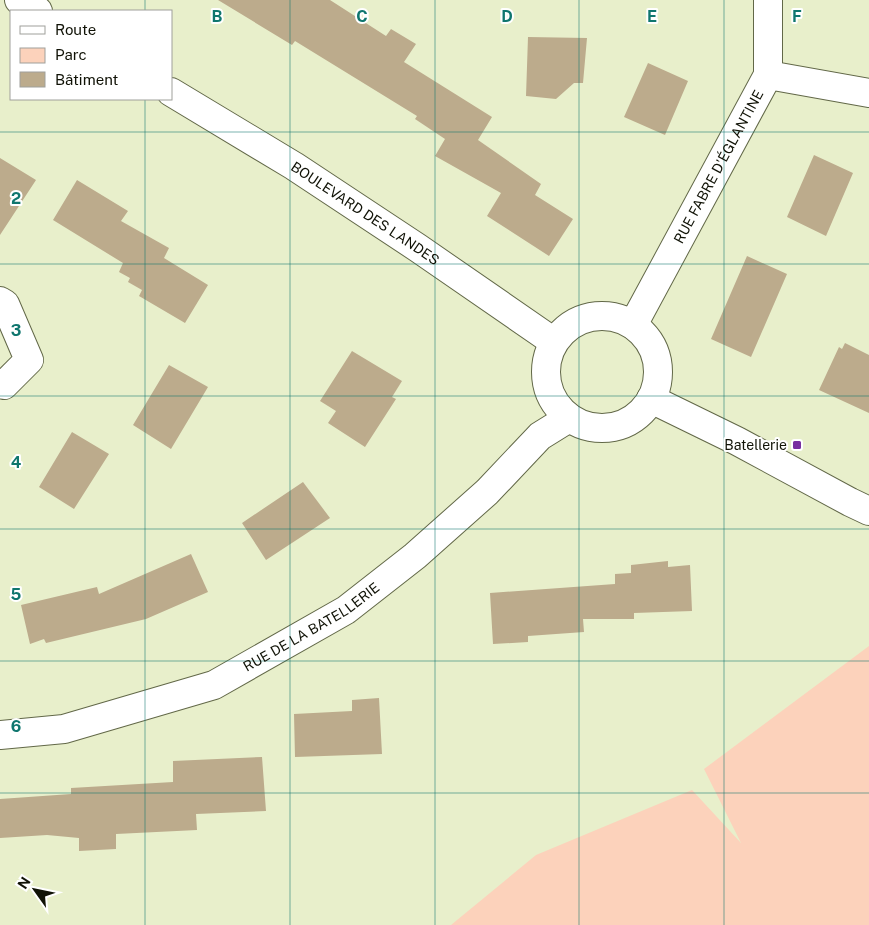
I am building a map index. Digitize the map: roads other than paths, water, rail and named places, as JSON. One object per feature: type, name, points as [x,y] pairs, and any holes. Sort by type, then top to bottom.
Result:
[{"type":"street","points":[[19,0],[36,10]]},
{"type":"street","name":"RUE FABRE D'ÉGLANTINE","points":[[633,325],[768,75],[768,0]]},
{"type":"street","points":[[768,75],[869,93]]},
{"type":"street","name":"BOULEVARD DES LANDES","points":[[172,93],[294,166],[418,248],[554,342]]},
{"type":"street","points":[[0,301],[5,304],[30,360],[4,385],[0,384]]},
{"type":"street","points":[[600,316],[617,318],[633,325],[645,336],[654,351],[658,367],[657,384],[651,399],[639,414],[624,424],[605,428],[586,426],[569,418],[557,406],[549,391],[546,374],[548,358],[554,342],[567,329],[582,320],[600,316]]},
{"type":"street","points":[[651,399],[737,441],[869,511]]},
{"type":"street","name":"RUE DE LA BATELLERIE","points":[[0,735],[64,729],[214,685],[346,610],[430,544],[487,492],[540,436],[569,418]]},
{"type":"place","name":"Batellerie","points":[[797,445]]}]
